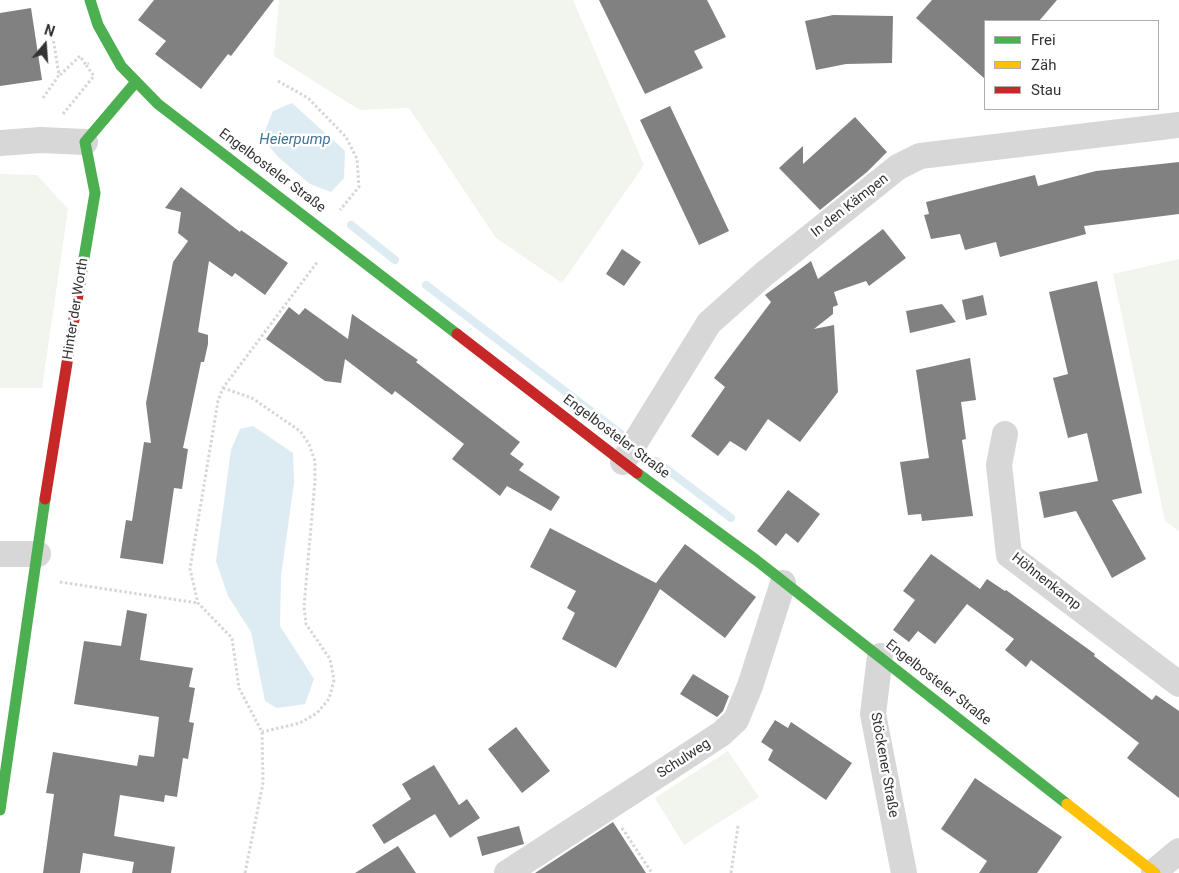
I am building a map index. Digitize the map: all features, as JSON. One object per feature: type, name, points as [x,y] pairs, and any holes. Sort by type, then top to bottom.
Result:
[{"type":"street","name":"Engelbosteler Straße","points":[[90,0],[98,24],[121,66],[135,83],[158,104],[623,462],[880,656],[1155,872]]},
{"type":"street","points":[[0,143],[41,140],[85,142],[135,83]]},
{"type":"street","name":"In den Kämpen","points":[[623,462],[709,323],[764,274],[898,168],[920,156],[1179,125]]},
{"type":"street","name":"Hinter der Worth","points":[[0,810],[36,566],[95,193],[85,142]]},
{"type":"street","name":"Höhnenkamp","points":[[1005,434],[999,465],[1009,554],[1179,684]]},
{"type":"street","points":[[0,554],[36,566]]},
{"type":"street","name":"Schulweg","points":[[507,873],[721,734],[736,720],[750,686],[783,583]]},
{"type":"street","name":"Stöckener Straße","points":[[880,656],[873,714],[904,873]]},
{"type":"street","points":[[1155,872],[1179,851]]},
{"type":"path","points":[[54,38],[59,75]]},
{"type":"path","points":[[86,64],[110,48]]},
{"type":"path","points":[[41,140],[94,76],[80,56],[59,75],[43,98]]},
{"type":"path","points":[[278,81],[308,98],[346,136],[357,158],[359,187],[324,230]]},
{"type":"path","points":[[245,873],[263,783],[262,732],[240,688],[232,638],[198,603],[190,569],[218,401],[223,388],[334,238]]},
{"type":"path","points":[[223,388],[252,398],[300,431],[309,444],[315,461],[304,606],[306,624],[330,659],[334,680],[329,699],[317,713],[300,723],[262,732]]},
{"type":"path","points":[[36,566],[198,603]]},
{"type":"path","points":[[609,808],[652,873]]},
{"type":"path","points":[[730,873],[738,826]]},
{"type":"shaded area","points":[[279,0],[573,0],[644,165],[562,283],[496,238],[409,108],[360,110],[274,56]]},
{"type":"shaded area","points":[[0,174],[37,175],[68,209],[42,388],[0,388]]},
{"type":"shaded area","points":[[1179,259],[1179,531],[1165,521],[1113,274]]},
{"type":"shaded area","points":[[728,751],[759,797],[684,845],[655,798]]},
{"type":"water","name":"Heierpump","points":[[292,103],[345,151],[344,178],[331,192],[310,184],[278,157],[262,138],[273,111]]},
{"type":"water","points":[[253,426],[293,453],[294,483],[281,576],[280,626],[314,679],[305,704],[277,708],[265,701],[251,632],[228,596],[216,561],[231,450],[240,429]]},
{"type":"building","points":[[154,0],[274,0],[231,56],[228,54],[201,89],[155,54],[166,41],[138,20]]},
{"type":"building","points":[[599,0],[707,0],[726,37],[694,51],[703,68],[645,94]]},
{"type":"building","points":[[932,0],[1057,0],[1040,20],[984,20],[984,78],[916,18]]},
{"type":"building","points":[[31,8],[42,80],[0,86],[0,13]]},
{"type":"building","points":[[833,15],[893,16],[892,63],[846,64],[816,70],[805,21]]},
{"type":"building","points":[[670,106],[729,231],[699,245],[640,120]]},
{"type":"building","points":[[855,117],[887,152],[867,172],[820,210],[779,168],[803,146],[803,164]]},
{"type":"building","points":[[1179,162],[1179,214],[1084,226],[1086,234],[1000,257],[996,242],[965,250],[960,234],[931,239],[924,215],[929,214],[926,202],[1035,175],[1038,186],[1096,171]]},
{"type":"building","points":[[181,187],[240,232],[241,230],[288,263],[265,295],[235,273],[232,277],[209,261],[198,332],[208,335],[208,344],[204,362],[201,362],[183,448],[188,449],[182,489],[174,488],[163,564],[120,558],[126,520],[132,521],[144,442],[151,443],[146,403],[173,262],[188,241],[178,233],[181,212],[165,208]]},
{"type":"building","points":[[883,229],[906,258],[869,286],[866,281],[834,292],[838,305],[833,307],[833,314],[814,329],[834,325],[838,392],[800,442],[768,419],[746,451],[730,441],[718,456],[691,436],[725,387],[714,378],[771,302],[765,295],[811,261],[818,279]]},
{"type":"building","points":[[622,249],[641,262],[624,286],[606,274]]},
{"type":"building","points":[[1097,281],[1142,493],[1112,500],[1146,559],[1112,578],[1076,511],[1044,518],[1039,492],[1098,481],[1087,433],[1068,438],[1053,378],[1068,374],[1049,292]]},
{"type":"building","points":[[983,295],[987,315],[966,320],[962,300]]},
{"type":"building","points":[[942,304],[956,322],[910,333],[906,311]]},
{"type":"building","points":[[289,307],[299,315],[305,308],[348,339],[352,314],[418,360],[416,362],[520,442],[510,454],[524,464],[519,470],[560,497],[551,511],[507,486],[500,496],[452,459],[464,444],[395,391],[392,395],[345,359],[341,383],[325,381],[266,339]]},
{"type":"building","points":[[970,358],[976,400],[961,402],[966,439],[962,440],[973,516],[922,521],[921,514],[908,515],[900,462],[929,458],[916,370]]},
{"type":"building","points":[[788,490],[820,514],[798,543],[786,533],[776,546],[757,531]]},
{"type":"building","points":[[550,528],[656,583],[685,544],[756,597],[725,638],[660,589],[616,668],[562,639],[575,613],[567,608],[576,591],[530,567]]},
{"type":"building","points":[[931,554],[980,589],[987,579],[1006,590],[1095,654],[1094,656],[1152,700],[1156,695],[1179,711],[1179,798],[1127,758],[1139,743],[1031,660],[1026,667],[1005,650],[1014,639],[967,604],[935,644],[918,631],[909,642],[893,630],[915,600],[903,591]]},
{"type":"building","points":[[127,610],[147,614],[140,660],[193,668],[189,687],[195,688],[189,722],[194,723],[188,759],[183,758],[177,797],[165,795],[164,802],[120,795],[114,836],[175,847],[171,873],[132,873],[134,862],[83,853],[80,873],[43,873],[54,794],[46,793],[53,752],[137,766],[139,755],[154,757],[159,717],[74,704],[84,641],[121,646]]},
{"type":"building","points":[[693,674],[729,696],[723,711],[717,717],[680,694]]},
{"type":"building","points":[[775,720],[788,728],[791,722],[852,763],[826,800],[768,760],[773,750],[761,742]]},
{"type":"building","points":[[516,727],[550,771],[522,793],[488,749]]},
{"type":"building","points":[[434,765],[459,805],[467,799],[480,818],[450,838],[435,814],[384,844],[372,825],[411,799],[402,784]]},
{"type":"building","points":[[975,778],[1062,837],[1037,873],[979,873],[987,861],[941,829]]},
{"type":"building","points":[[613,822],[646,873],[535,873]]},
{"type":"building","points":[[519,826],[524,844],[482,856],[477,837]]},
{"type":"building","points":[[398,846],[416,873],[355,873]]},
{"type":"waterway","points":[[351,225],[395,260]]},
{"type":"waterway","points":[[426,285],[621,434]]},
{"type":"waterway","points":[[656,461],[731,518]]},
{"type":"traffic: fast","points":[[90,0],[98,25],[121,66],[158,104],[457,334]]},
{"type":"traffic: fast","points":[[81,276],[95,193],[85,142],[135,83]]},
{"type":"traffic: fast","points":[[637,473],[756,560],[1067,804]]},
{"type":"traffic: fast","points":[[0,810],[45,499]]},
{"type":"traffic: slow","points":[[1067,804],[1155,873]]},
{"type":"traffic: jam","points":[[45,499],[81,276]]},
{"type":"traffic: jam","points":[[457,334],[637,473]]}]
